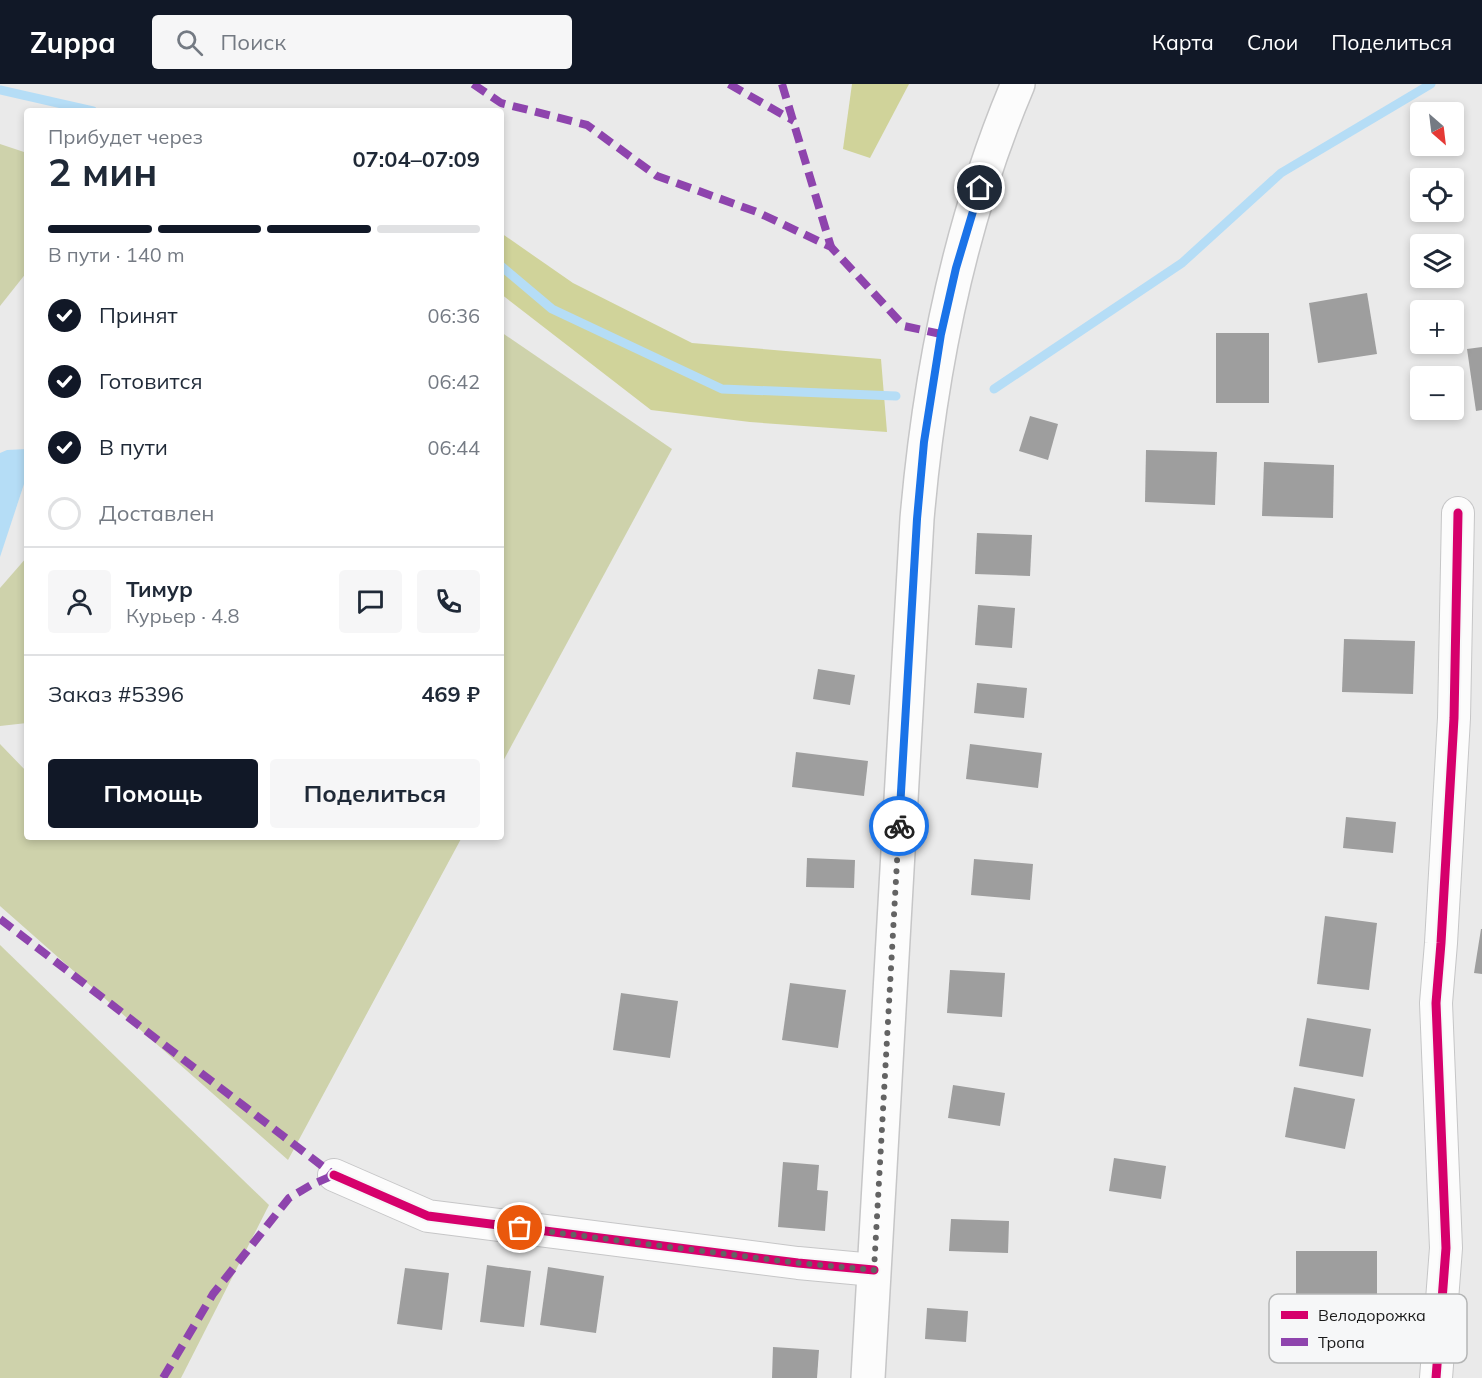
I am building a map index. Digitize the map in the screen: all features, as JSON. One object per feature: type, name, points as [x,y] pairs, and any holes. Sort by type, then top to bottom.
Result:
[{"type":"main road","points":[[868,1378],[917,519],[924,442],[941,334],[957,265],[980,188],[1018,84]]},
{"type":"street","points":[[1442,1294],[1446,1248],[1436,1003],[1454,718],[1458,513]]},
{"type":"street","points":[[334,1175],[428,1216],[798,1263],[874,1270]]},
{"type":"street","points":[[1436,1378],[1437,1363]]},
{"type":"green space","points":[[852,84],[909,84],[870,158],[843,149]]},
{"type":"green space","points":[[0,144],[24,152],[24,276],[0,306]]},
{"type":"green space","points":[[504,235],[573,283],[692,343],[881,359],[887,432],[750,422],[651,410],[504,296]]},
{"type":"green space","points":[[504,334],[672,449],[504,759]]},
{"type":"green space","points":[[24,560],[24,723],[0,726],[0,588]]},
{"type":"green space","points":[[0,744],[24,769],[24,840],[460,840],[288,1160],[0,906]]},
{"type":"green space","points":[[0,945],[269,1205],[181,1378],[0,1378]]},
{"type":"water","points":[[24,449],[24,484],[0,557],[0,453],[7,450]]},
{"type":"building","points":[[1367,293],[1377,354],[1318,363],[1309,303]]},
{"type":"building","points":[[1216,333],[1269,333],[1269,403],[1216,403]]},
{"type":"building","points":[[1482,347],[1482,410],[1476,411],[1467,349]]},
{"type":"building","points":[[1030,416],[1058,424],[1048,460],[1019,451]]},
{"type":"building","points":[[1146,450],[1217,452],[1215,505],[1145,502]]},
{"type":"building","points":[[1264,462],[1334,465],[1333,518],[1262,516]]},
{"type":"building","points":[[977,533],[1032,535],[1030,576],[975,574]]},
{"type":"building","points":[[978,605],[1015,608],[1012,648],[975,645]]},
{"type":"building","points":[[1344,639],[1415,641],[1413,694],[1342,692]]},
{"type":"building","points":[[818,669],[855,675],[850,705],[813,699]]},
{"type":"building","points":[[977,683],[1027,688],[1024,718],[974,713]]},
{"type":"building","points":[[970,744],[1042,753],[1038,788],[966,779]]},
{"type":"building","points":[[796,752],[868,761],[864,796],[792,787]]},
{"type":"building","points":[[1346,817],[1396,822],[1393,853],[1343,848]]},
{"type":"building","points":[[807,858],[855,860],[854,888],[806,887]]},
{"type":"building","points":[[974,859],[1033,864],[1030,900],[971,895]]},
{"type":"building","points":[[1325,916],[1377,923],[1369,990],[1317,984]]},
{"type":"building","points":[[1482,929],[1482,974],[1474,973]]},
{"type":"building","points":[[950,970],[1005,973],[1002,1017],[947,1013]]},
{"type":"building","points":[[790,983],[846,990],[838,1048],[782,1040]]},
{"type":"building","points":[[621,993],[678,1001],[670,1058],[613,1050]]},
{"type":"building","points":[[1307,1018],[1371,1029],[1363,1077],[1299,1066]]},
{"type":"building","points":[[953,1085],[1005,1093],[1000,1126],[948,1118]]},
{"type":"building","points":[[1294,1087],[1355,1099],[1345,1149],[1285,1137]]},
{"type":"building","points":[[1114,1158],[1166,1166],[1161,1199],[1109,1191]]},
{"type":"building","points":[[783,1162],[819,1165],[817,1190],[828,1191],[825,1231],[778,1227]]},
{"type":"building","points":[[951,1219],[1009,1221],[1008,1253],[949,1251]]},
{"type":"building","points":[[1296,1251],[1377,1251],[1377,1294],[1296,1294]]},
{"type":"building","points":[[487,1265],[531,1271],[524,1327],[480,1322]]},
{"type":"building","points":[[548,1267],[604,1276],[596,1333],[540,1325]]},
{"type":"building","points":[[405,1268],[449,1273],[442,1330],[397,1324]]},
{"type":"building","points":[[927,1308],[968,1311],[966,1342],[925,1339]]},
{"type":"building","points":[[773,1347],[819,1350],[817,1378],[772,1378]]},
{"type":"waterway","points":[[994,389],[1182,263],[1281,173],[1431,84]]},
{"type":"waterway","points":[[0,90],[80,108]]},
{"type":"waterway","points":[[504,269],[552,309],[722,389],[896,396]]},
{"type":"marked path","points":[[473,84],[501,103],[587,125],[657,176],[757,212],[831,247],[904,326],[941,334]]},
{"type":"marked path","points":[[729,84],[794,121]]},
{"type":"marked path","points":[[782,84],[831,247]]},
{"type":"marked path","points":[[0,919],[334,1175]]},
{"type":"marked path","points":[[163,1378],[213,1294],[289,1198],[334,1175]]},
{"type":"cycle path","points":[[1442,1294],[1446,1248],[1436,1003],[1454,718],[1458,513]]},
{"type":"cycle path","points":[[334,1175],[428,1216],[798,1263],[874,1270]]},
{"type":"cycle path","points":[[1436,1378],[1437,1363]]},
{"type":"way so far","points":[[520,1228],[798,1263],[874,1270],[899,826]]},
{"type":"route","points":[[899,826],[917,519],[924,442],[941,334],[956,268],[980,188]]}]
